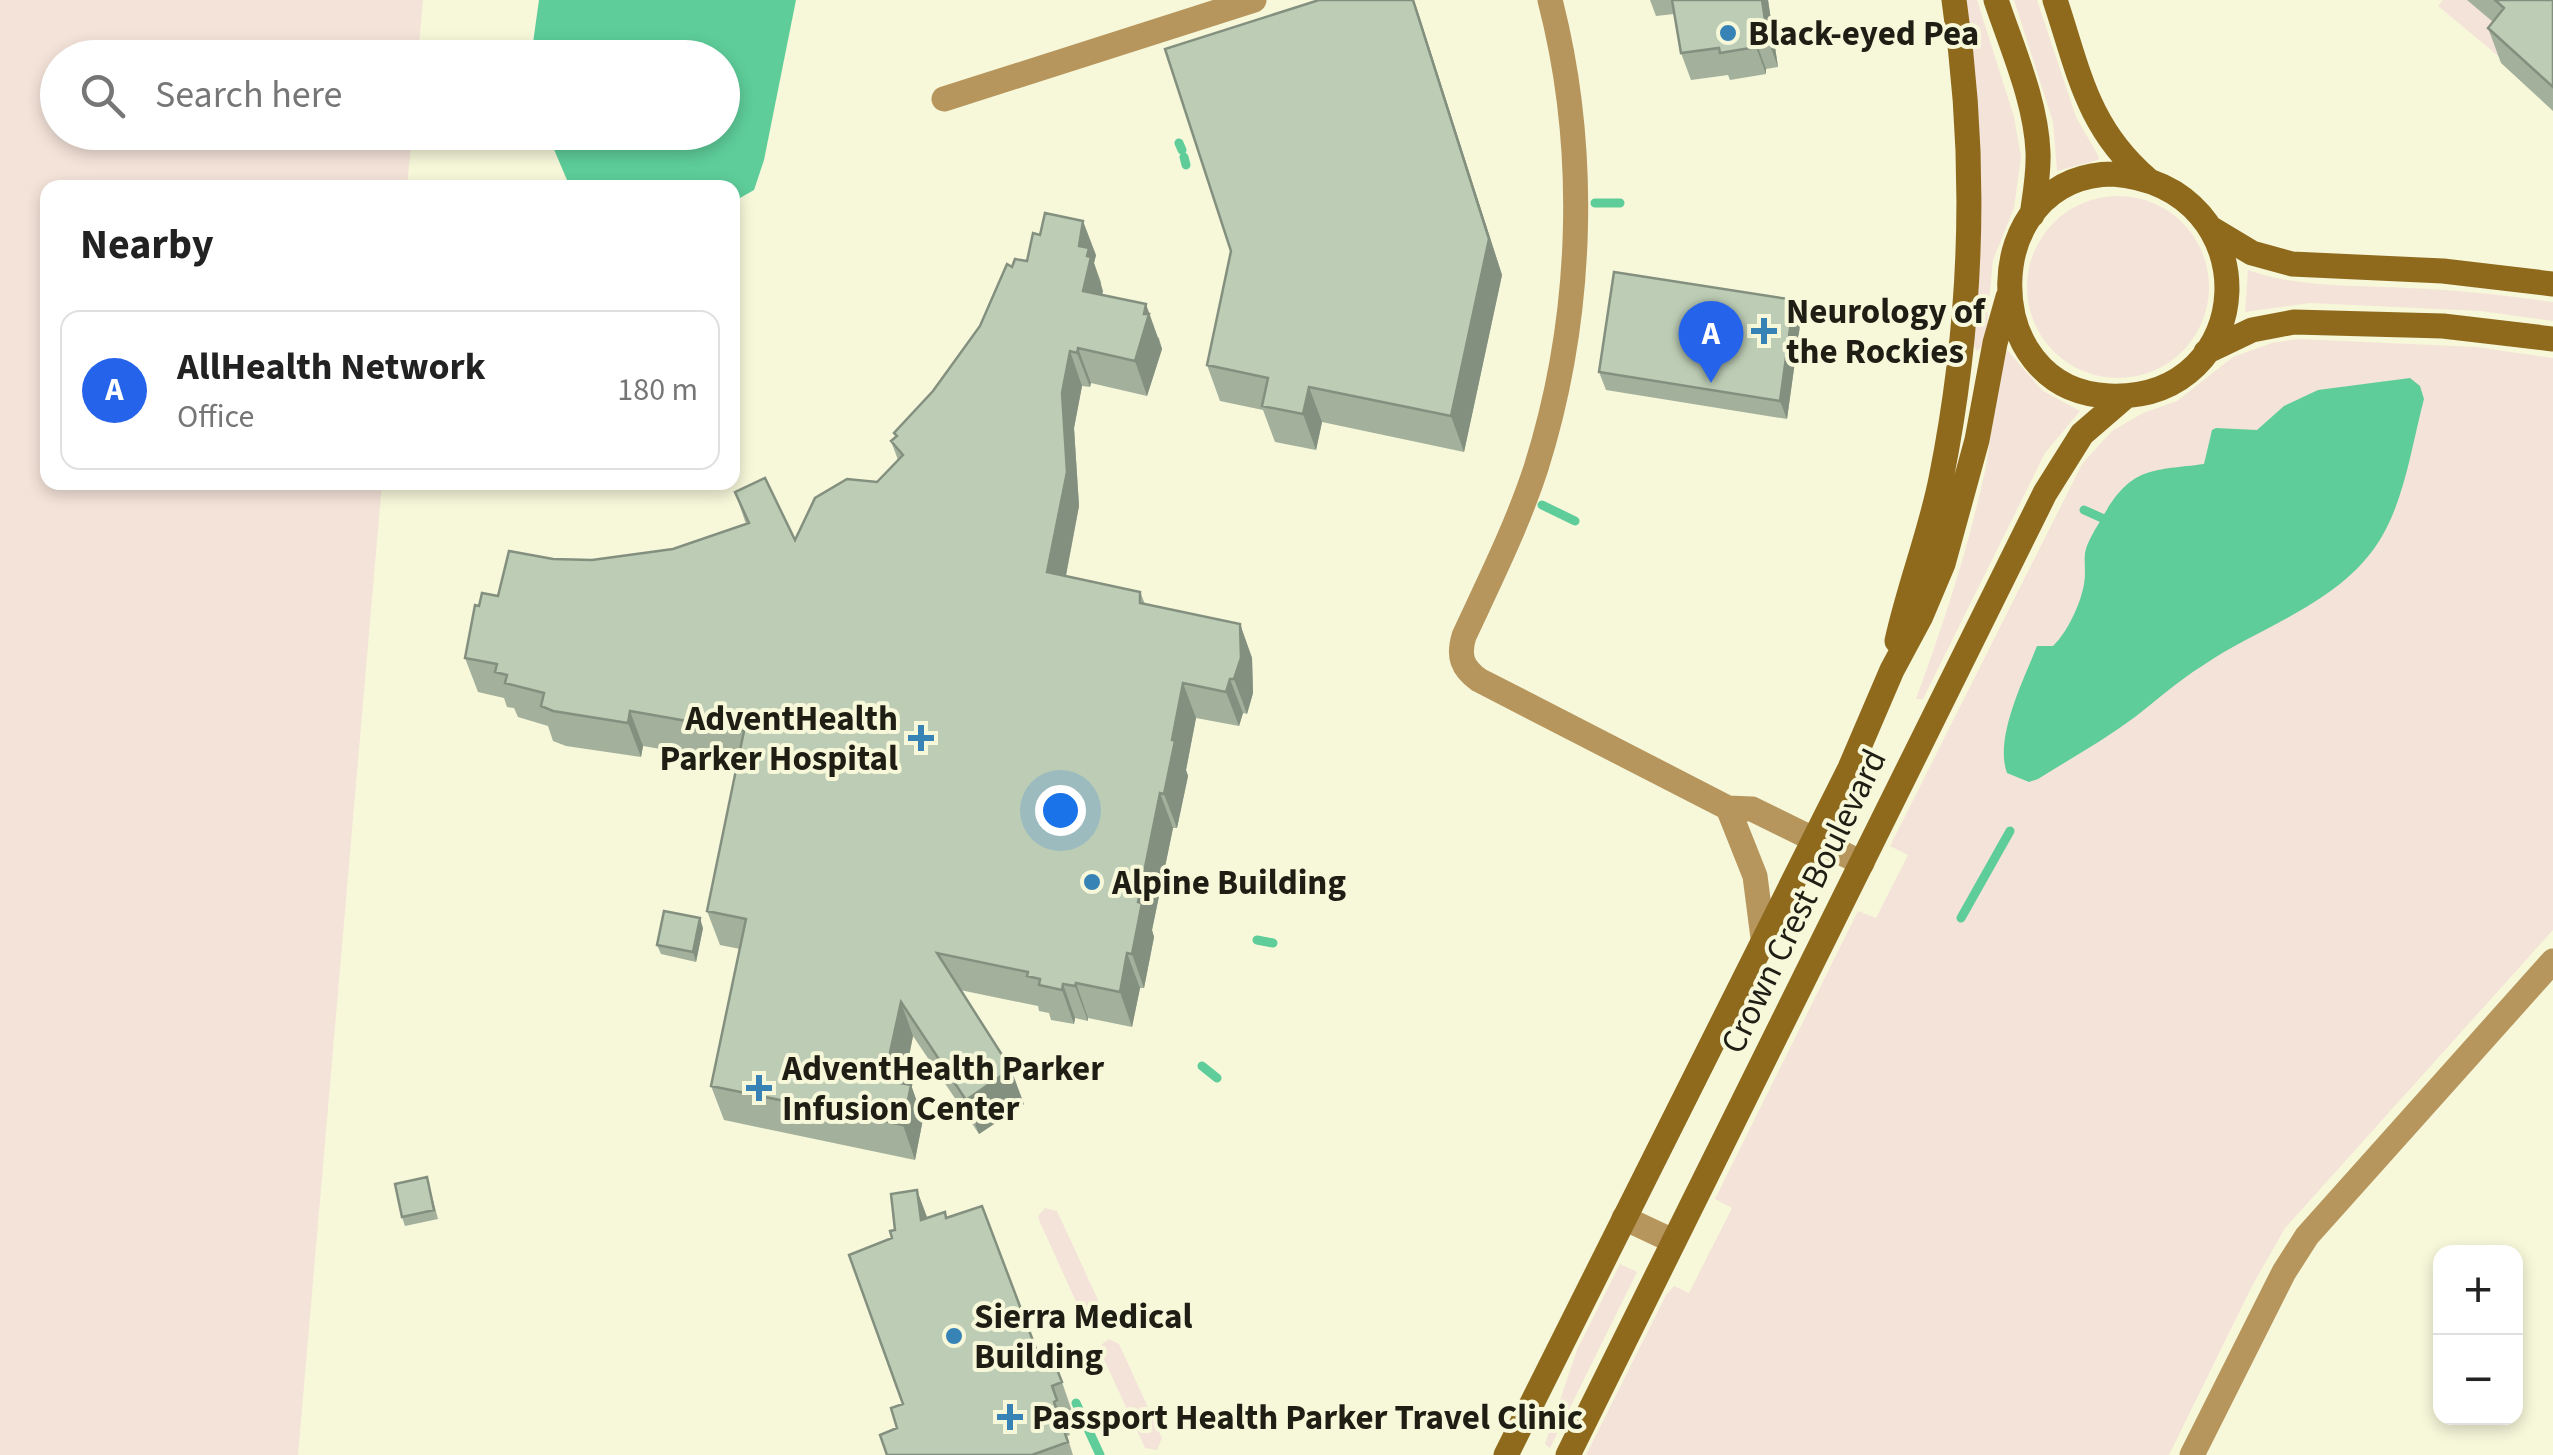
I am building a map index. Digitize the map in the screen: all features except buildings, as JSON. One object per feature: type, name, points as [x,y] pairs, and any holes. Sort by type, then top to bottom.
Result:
[{"type":"main road","name":"Crown Crest Boulevard","points":[[1892,670],[1904,610],[1940,484],[1966,315],[1970,164],[1967,97],[1954,0]]},
{"type":"main road","points":[[1996,0],[2029,103],[2036,136],[2038,179],[2032,215],[2015,251],[2008,296],[2021,340],[2048,372],[2083,392],[2126,396],[2164,387],[2186,373],[2206,352],[2220,328],[2228,291],[2222,254],[2210,228]]},
{"type":"main road","points":[[2055,0],[2098,124],[2119,152],[2147,179],[2182,198],[2210,228],[2252,254],[2292,264],[2443,271],[2553,284]]},
{"type":"main road","points":[[2032,215],[2052,193],[2078,178],[2114,174],[2147,179]]},
{"type":"main road","name":"Crown Crest Boulevard","points":[[1506,1455],[1850,768],[1944,564],[1977,440],[2008,296]]},
{"type":"main road","points":[[2206,352],[2252,330],[2294,322],[2443,326],[2553,339]]},
{"type":"main road","name":"Crown Crest Boulevard","points":[[1568,1455],[2063,462],[2082,434],[2126,396]]},
{"type":"street","points":[[944,98],[1254,0]]},
{"type":"street","points":[[1550,0],[1566,76],[1576,190],[1563,353],[1536,466],[1510,538],[1464,636],[1462,662],[1479,680],[1728,808],[1752,809],[1862,863]]},
{"type":"street","points":[[1728,808],[1755,876],[1762,938]]},
{"type":"street","points":[[2192,1455],[2284,1272],[2307,1236],[2553,962]]},
{"type":"street","points":[[1624,1218],[1673,1241]]},
{"type":"shaded area","points":[[0,0],[423,0],[419,40],[40,40],[40,150],[410,150],[408,180],[40,180],[40,490],[381,490],[298,1455],[0,1455]]},
{"type":"shaded area","points":[[539,0],[796,0],[764,160],[754,190],[740,198],[740,180],[567,180],[554,150],[740,150],[740,40],[533,40]]},
{"type":"shaded area","points":[[1964,0],[1977,0],[2014,117],[2021,157],[2014,208],[1993,260],[1985,344],[1977,351],[1972,344]]},
{"type":"shaded area","points":[[2014,0],[2037,0],[2076,117],[2098,160],[2057,171],[2053,122]]},
{"type":"shaded area","points":[[2443,0],[2553,0],[2503,60],[2438,6]]},
{"type":"shaded area","points":[[2118,196],[2153,203],[2183,222],[2202,252],[2209,287],[2202,322],[2183,352],[2153,371],[2118,378],[2083,371],[2053,352],[2034,322],[2027,287],[2034,252],[2053,222],[2083,203]]},
{"type":"shaded area","points":[[2248,270],[2307,283],[2444,290],[2553,302],[2553,321],[2481,311],[2310,303],[2245,312]]},
{"type":"shaded area","points":[[2298,339],[2476,347],[2553,358],[2553,930],[2285,1228],[2169,1455],[1586,1455],[1666,1295],[1674,1286],[1689,1293],[1732,1208],[1715,1199],[1858,911],[1876,918],[1908,855],[1890,846],[2082,464],[2112,431],[2143,413],[2177,401],[2233,357],[2272,343]]},
{"type":"shaded area","points":[[2007,350],[2043,391],[2080,411],[2045,453],[1923,699],[1916,699],[1971,529]]},
{"type":"shaded area","points":[[2410,378],[2420,386],[2424,399],[2402,488],[2381,538],[2365,561],[2323,597],[2202,666],[2123,725],[2038,779],[2029,782],[2007,773],[2007,726],[2025,675],[2037,646],[2053,646],[2073,617],[2084,584],[2088,544],[2123,489],[2156,470],[2204,464],[2212,430],[2216,428],[2257,430],[2284,406],[2318,390]]},
{"type":"shaded area","points":[[1045,1208],[1057,1211],[1099,1302],[1100,1312],[1093,1319],[1083,1317],[1039,1220]]},
{"type":"shaded area","points":[[1620,1264],[1637,1272],[1550,1448],[1545,1444],[1577,1350]]},
{"type":"shaded area","points":[[1109,1339],[1119,1344],[1162,1438],[1157,1450],[1145,1448],[1101,1353],[1102,1344]]},
{"type":"waterway","points":[[1179,143],[1182,150]]},
{"type":"waterway","points":[[1184,157],[1186,165]]},
{"type":"waterway","points":[[1595,203],[1620,203]]},
{"type":"waterway","points":[[1542,505],[1575,521]]},
{"type":"waterway","points":[[2084,510],[2113,523]]},
{"type":"waterway","points":[[1961,918],[2010,831]]},
{"type":"waterway","points":[[1257,940],[1273,943]]},
{"type":"waterway","points":[[1202,1066],[1217,1078]]},
{"type":"waterway","points":[[1076,1403],[1100,1455]]},
{"type":"place","name":"Black-eyed Pea","points":[[1728,33]]},
{"type":"place","name":"Neurology of the Rockies","points":[[1764,331]]},
{"type":"place","name":"AllHealth Network","points":[[1711,383]]},
{"type":"place","name":"AdventHealth Parker Hospital","points":[[921,738]]},
{"type":"place","name":"Alpine Building","points":[[1092,882]]},
{"type":"place","name":"AdventHealth Parker Infusion Center","points":[[759,1088]]},
{"type":"place","name":"Sierra Medical Building","points":[[954,1336]]},
{"type":"place","name":"Passport Health Parker Travel Clinic","points":[[1010,1417]]}]
